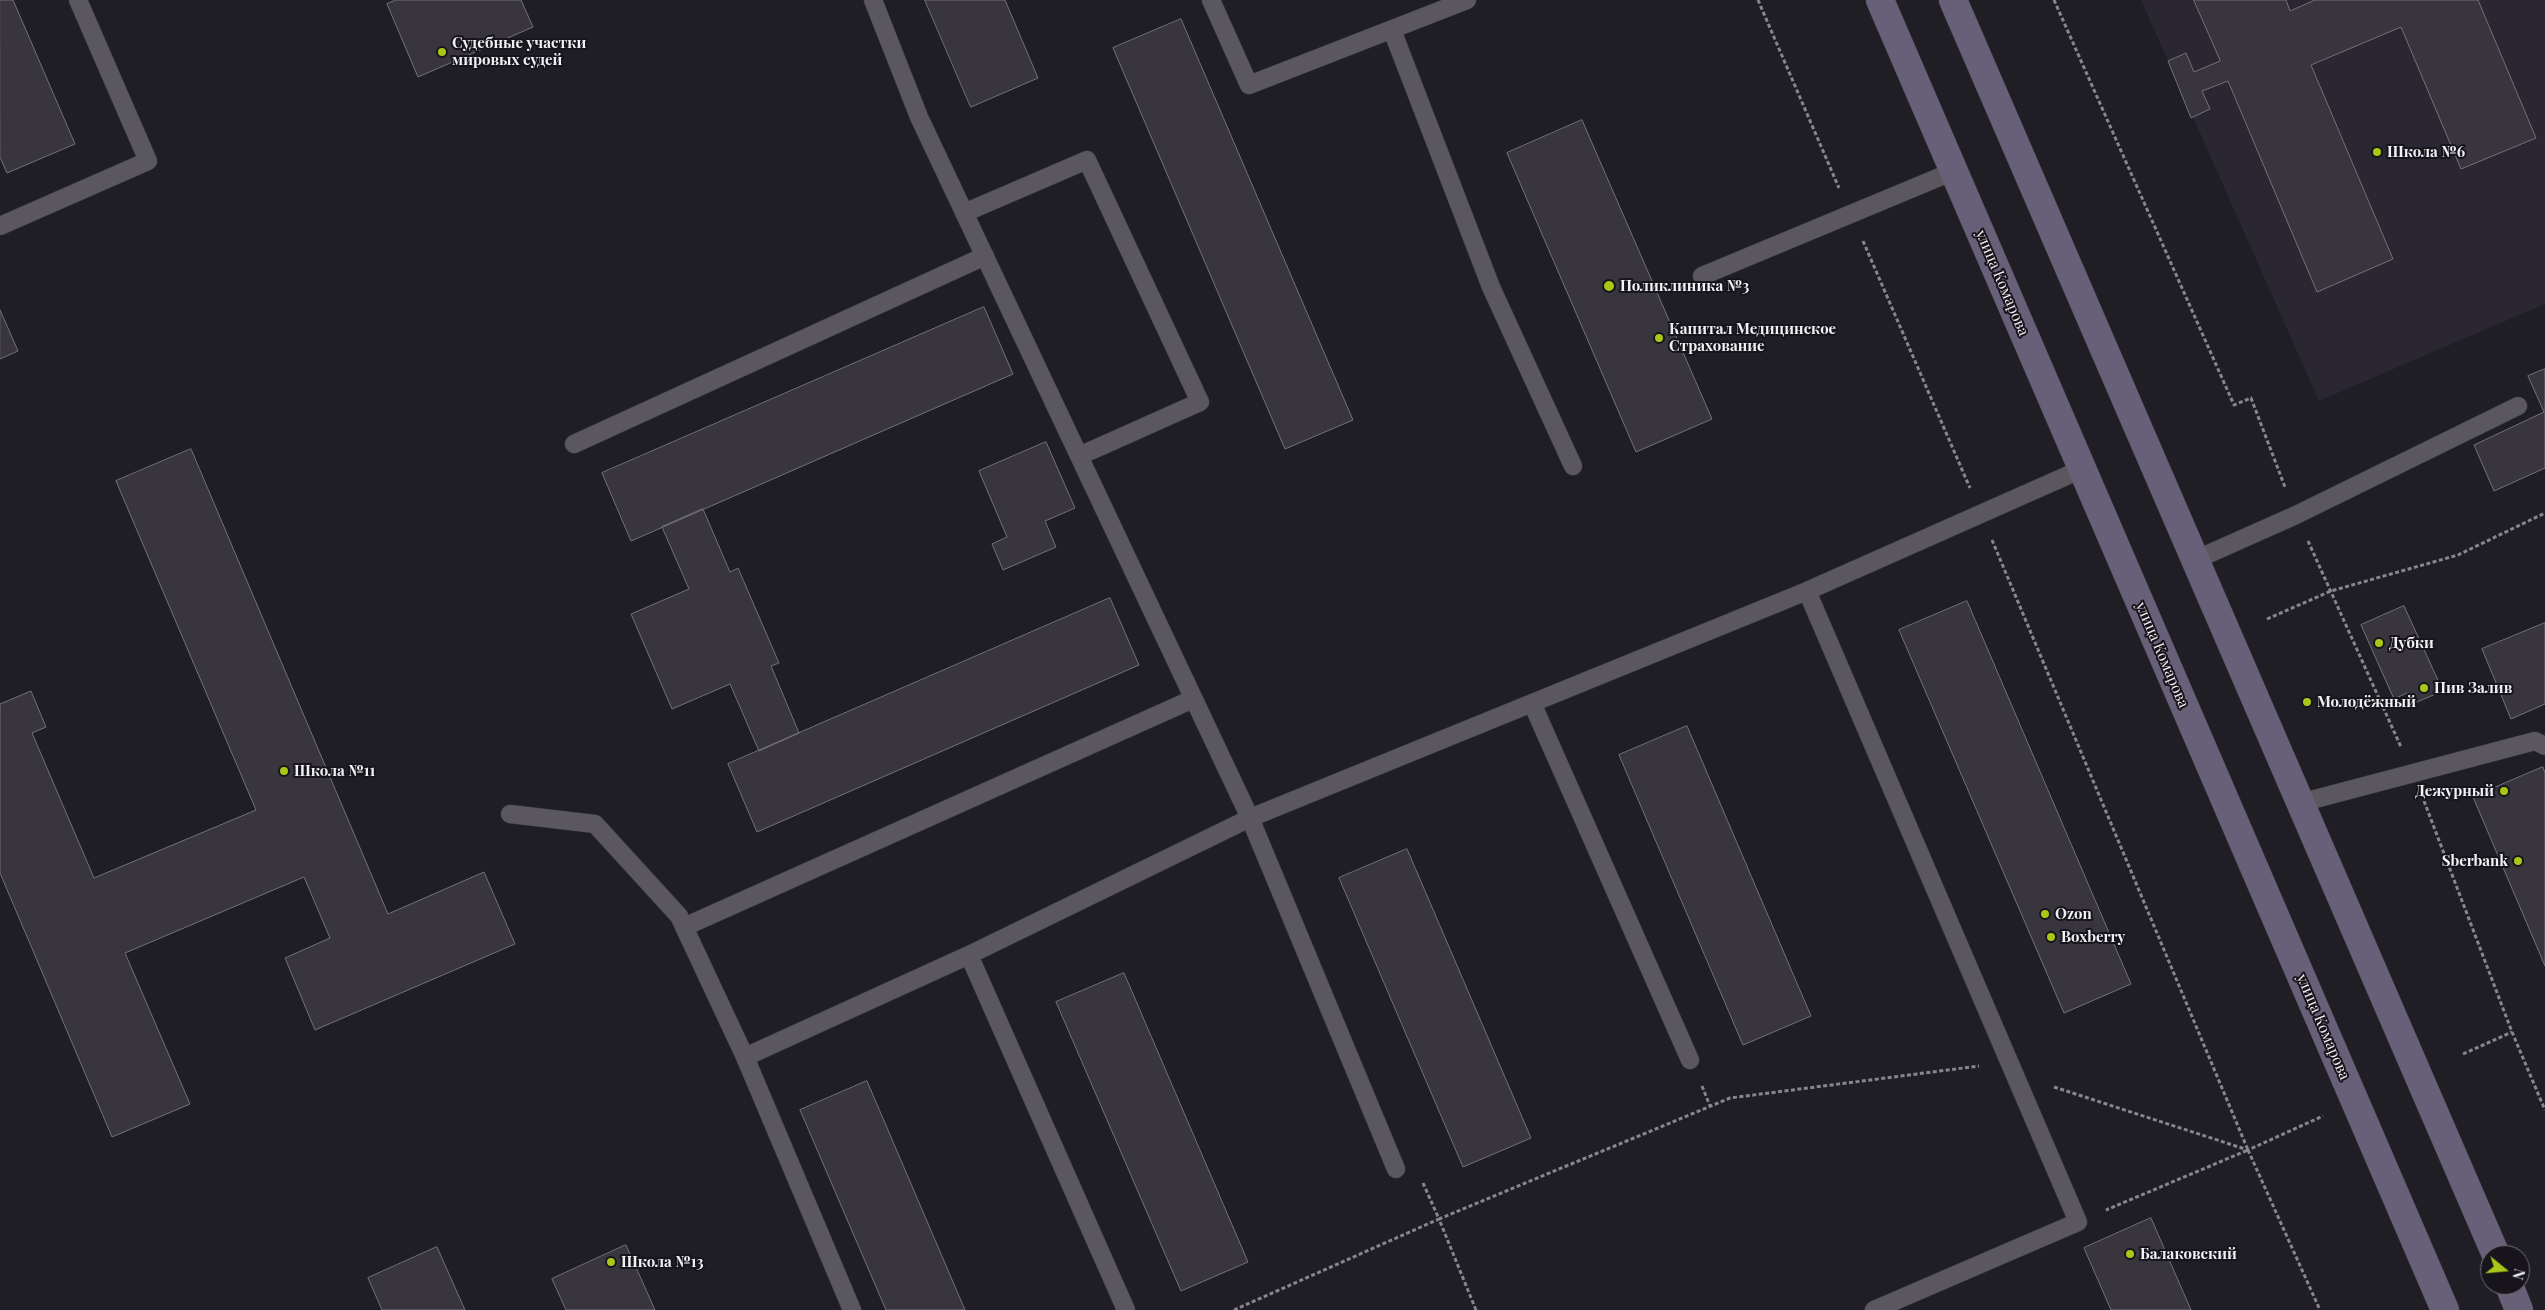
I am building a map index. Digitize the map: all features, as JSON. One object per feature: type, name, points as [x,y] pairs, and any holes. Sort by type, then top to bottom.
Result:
[{"type":"main road","name":"улица Комарова","points":[[1880,0],[2445,1310]]},
{"type":"main road","points":[[1953,0],[2492,1245]]},
{"type":"main road","points":[[2513,1295],[2519,1310]]},
{"type":"lane","points":[[0,226],[148,161],[78,0]]},
{"type":"lane","points":[[873,0],[919,117],[1250,818],[1396,1169]]},
{"type":"lane","points":[[1211,0],[1249,84],[1467,0]]},
{"type":"lane","points":[[1392,30],[1491,287],[1573,466]]},
{"type":"lane","points":[[964,212],[1087,160],[1200,402],[1079,456]]},
{"type":"lane","points":[[1702,276],[1954,171]]},
{"type":"lane","points":[[574,444],[984,256]]},
{"type":"lane","points":[[2195,560],[2296,515],[2518,406]]},
{"type":"lane","points":[[745,1057],[970,955],[1250,818],[1807,591],[2082,469]]},
{"type":"lane","points":[[1807,591],[2078,1222],[1874,1310]]},
{"type":"lane","points":[[684,927],[1193,699]]},
{"type":"lane","points":[[1532,703],[1690,1060]]},
{"type":"lane","points":[[2300,803],[2542,741]]},
{"type":"lane","points":[[510,814],[595,824],[679,916],[745,1057],[852,1310]]},
{"type":"lane","points":[[970,955],[1126,1310]]},
{"type":"path","points":[[1758,0],[1980,514],[2248,1150],[2320,1310]]},
{"type":"path","points":[[2054,0],[2234,405],[2251,398],[2296,515],[2414,774],[2512,1032],[2545,1110]]},
{"type":"path","points":[[2267,619],[2331,591],[2458,555],[2545,513]]},
{"type":"path","points":[[2463,1054],[2512,1032]]},
{"type":"path","points":[[1234,1310],[1439,1219],[1730,1098],[2012,1068],[2248,1150]]},
{"type":"path","points":[[2078,1222],[2325,1116]]},
{"type":"path","points":[[1396,1169],[1415,1166],[1476,1310]]},
{"type":"shaded area","name":"Школа №6","points":[[2141,0],[2545,0],[2545,304],[2319,401]]},
{"type":"building","points":[[0,0],[13,0],[75,144],[7,173],[0,157]]},
{"type":"building","name":"Судебные участки мировых судей","points":[[396,0],[521,0],[533,27],[418,77],[387,4]]},
{"type":"building","points":[[925,0],[1005,0],[1038,78],[971,107]]},
{"type":"building","points":[[2194,0],[2286,0],[2290,11],[2315,0],[2478,0],[2536,138],[2461,169],[2401,27],[2311,65],[2393,259],[2317,292],[2228,81],[2202,91],[2210,109],[2191,118],[2168,61],[2186,53],[2194,72],[2220,61]]},
{"type":"building","points":[[1181,19],[1353,420],[1285,449],[1113,48]]},
{"type":"building","name":"Поликлиника №3","points":[[1582,120],[1712,419],[1636,452],[1507,153]]},
{"type":"building","points":[[984,307],[1013,374],[631,541],[602,473]]},
{"type":"building","points":[[0,310],[18,351],[0,359]]},
{"type":"building","points":[[2545,369],[2545,468],[2494,491],[2474,445],[2544,412],[2528,376]]},
{"type":"building","points":[[1046,442],[1075,508],[1045,521],[1056,547],[1003,570],[992,544],[1007,537],[979,471]]},
{"type":"building","name":"Школа №11","points":[[191,449],[388,914],[484,872],[515,944],[315,1030],[285,958],[330,938],[304,877],[125,953],[190,1104],[112,1137],[0,873],[0,704],[31,691],[46,727],[32,733],[94,878],[256,810],[116,481]]},
{"type":"building","points":[[703,509],[730,572],[738,568],[779,663],[771,666],[799,733],[759,751],[730,684],[672,709],[631,614],[689,589],[662,527]]},
{"type":"building","points":[[1110,598],[1139,665],[757,832],[728,764]]},
{"type":"building","points":[[1967,601],[2131,984],[2064,1013],[1899,630]]},
{"type":"building","points":[[2404,606],[2443,691],[2412,704],[2407,693],[2394,699],[2361,625]]},
{"type":"building","points":[[2545,623],[2545,704],[2511,719],[2482,649]]},
{"type":"building","points":[[1687,726],[1811,1016],[1743,1045],[1619,755]]},
{"type":"building","points":[[2543,767],[2545,773],[2545,966],[2473,797]]},
{"type":"building","points":[[1407,849],[1531,1138],[1463,1167],[1339,878]]},
{"type":"building","points":[[1124,973],[1248,1262],[1181,1291],[1056,1002]]},
{"type":"building","points":[[867,1081],[965,1310],[886,1310],[800,1110]]},
{"type":"building","points":[[2151,1218],[2191,1310],[2111,1310],[2084,1248]]},
{"type":"building","name":"Школа №13","points":[[626,1245],[655,1310],[566,1310],[552,1279]]},
{"type":"building","points":[[437,1247],[465,1310],[382,1310],[368,1278]]},
{"type":"place","name":"Судебные участки мировых судей","points":[[442,52]]},
{"type":"place","name":"Школа №6","points":[[2377,152]]},
{"type":"place","name":"Поликлиника №3","points":[[1609,286]]},
{"type":"place","name":"Капитал Медицинское Страхование","points":[[1659,338]]},
{"type":"place","name":"Дубки","points":[[2379,643]]},
{"type":"place","name":"Пив Залив","points":[[2424,688]]},
{"type":"place","name":"Молодёжный","points":[[2307,702]]},
{"type":"place","name":"Школа №11","points":[[284,771]]},
{"type":"place","name":"Дежурный","points":[[2504,791]]},
{"type":"place","name":"Sberbank","points":[[2518,861]]},
{"type":"place","name":"Ozon","points":[[2045,914]]},
{"type":"place","name":"Boxberry","points":[[2051,937]]},
{"type":"place","name":"Балаковский","points":[[2130,1254]]},
{"type":"place","name":"Школа №13","points":[[611,1262]]}]
